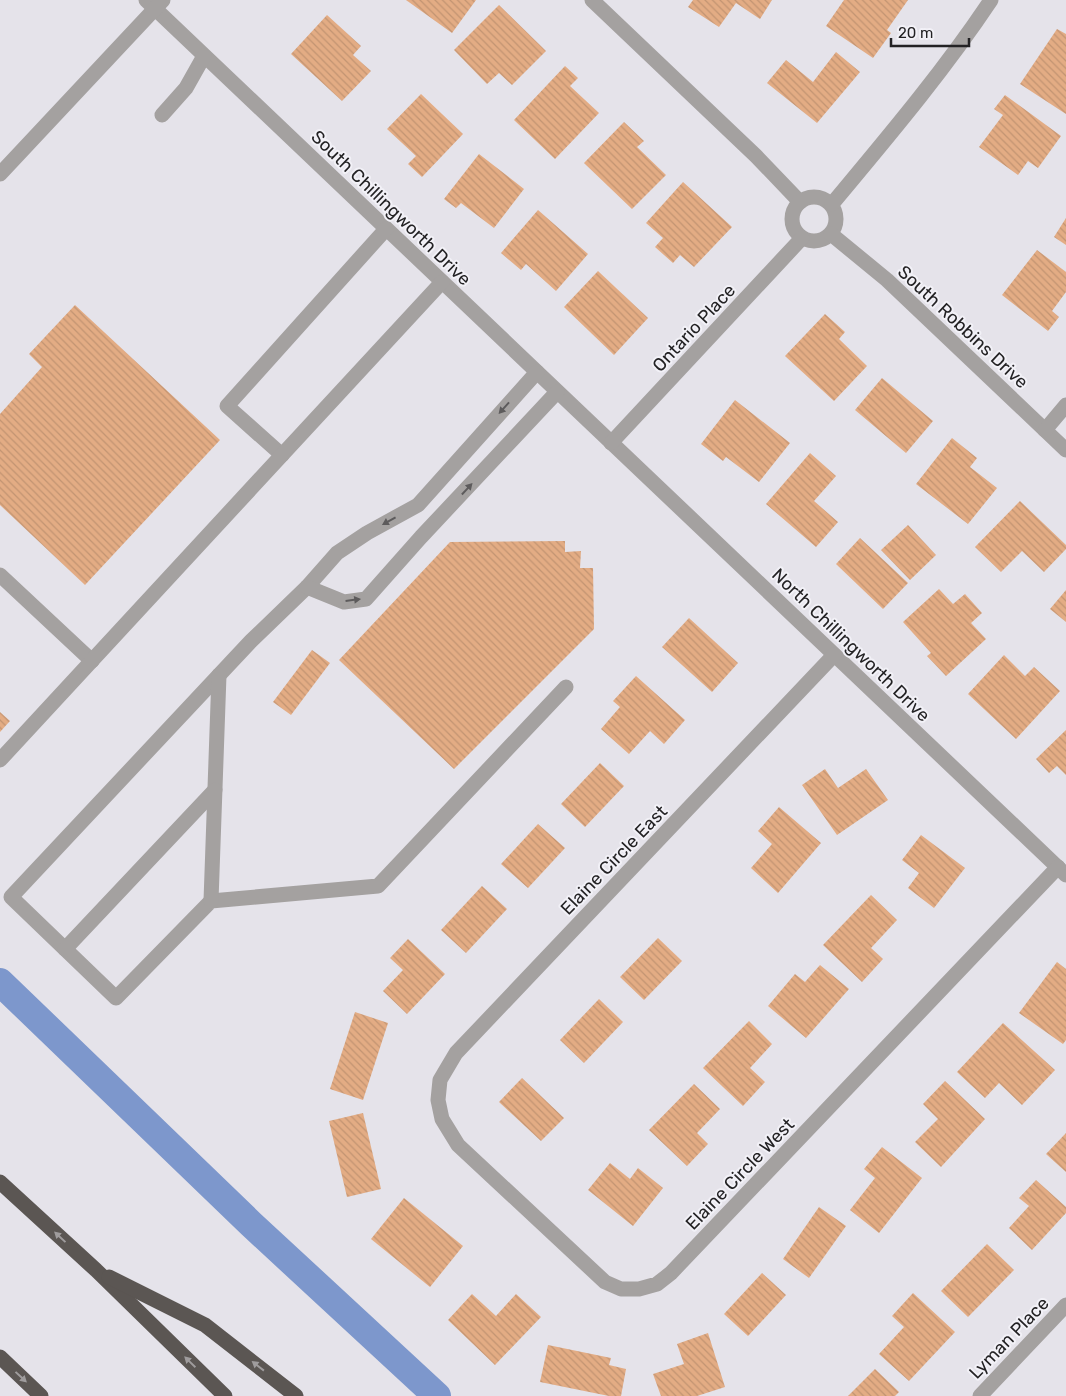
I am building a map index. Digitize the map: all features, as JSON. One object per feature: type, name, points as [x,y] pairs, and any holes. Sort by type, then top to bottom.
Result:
[{"type":"highway","points":[[0,1182],[96,1270],[225,1396]]},
{"type":"highway","points":[[96,1270],[205,1325],[296,1396]]},
{"type":"highway","points":[[0,1357],[41,1396]]},
{"type":"street","points":[[832,204],[901,122],[991,0]]},
{"type":"street","points":[[598,2],[756,156],[800,202]]},
{"type":"street","points":[[0,174],[154,3]]},
{"type":"street","name":"South Chillingworth Drive","points":[[154,3],[204,56],[611,443]]},
{"type":"street","points":[[162,115],[186,88],[204,56]]},
{"type":"street","points":[[810,196],[817,196],[824,198],[832,204],[837,216],[837,224],[831,234],[822,240],[815,241],[802,238],[796,232],[792,218],[793,210],[800,202],[810,196]]},
{"type":"street","points":[[282,455],[227,406],[386,229]]},
{"type":"street","name":"South Robbins Drive","points":[[831,234],[887,280],[1066,450]]},
{"type":"street","name":"Ontario Place","points":[[611,443],[802,238]]},
{"type":"street","points":[[0,760],[442,282]]},
{"type":"street","points":[[537,372],[418,505],[367,533],[337,554],[307,587],[219,675],[11,897],[116,998],[211,901],[378,886],[566,687]]},
{"type":"street","points":[[307,587],[344,602],[366,599],[421,537],[557,392]]},
{"type":"street","points":[[1045,430],[1066,405]]},
{"type":"street","name":"North Chillingworth Drive","points":[[611,443],[1062,871]]},
{"type":"street","points":[[0,575],[92,661]]},
{"type":"street","name":"Elaine Circle East","points":[[438,1100],[440,1080],[456,1053],[834,655]]},
{"type":"street","points":[[211,901],[219,675]]},
{"type":"street","points":[[65,949],[215,790]]},
{"type":"street","name":"Elaine Circle West","points":[[438,1100],[442,1119],[458,1145],[605,1282],[621,1289],[639,1289],[656,1284],[671,1274],[1062,871]]},
{"type":"street","name":"Lyman Place","points":[[980,1396],[1066,1305]]},
{"type":"building","points":[[406,0],[476,0],[452,33]]},
{"type":"building","points":[[693,0],[772,0],[760,19],[736,3],[719,27],[688,7]]},
{"type":"building","points":[[844,0],[908,0],[887,30],[891,33],[873,58],[826,26]]},
{"type":"building","points":[[499,5],[546,51],[512,85],[499,73],[487,84],[454,50]]},
{"type":"building","points":[[327,15],[361,46],[353,55],[371,71],[342,101],[291,54]]},
{"type":"building","points":[[1057,29],[1066,34],[1066,114],[1020,84]]},
{"type":"building","points":[[836,52],[860,72],[817,123],[767,83],[786,60],[813,82]]},
{"type":"building","points":[[565,66],[578,78],[570,86],[599,113],[555,159],[514,120]]},
{"type":"building","points":[[421,94],[463,134],[422,177],[408,164],[416,156],[387,129]]},
{"type":"building","points":[[1005,95],[1061,136],[1038,168],[1028,161],[1018,175],[979,147],[1003,115],[994,109]]},
{"type":"building","points":[[624,122],[644,141],[637,147],[666,175],[632,209],[584,163]]},
{"type":"building","points":[[479,154],[524,189],[494,228],[461,203],[456,208],[444,199]]},
{"type":"building","points":[[683,182],[732,227],[694,267],[680,255],[673,263],[655,247],[663,238],[646,223]]},
{"type":"building","points":[[538,210],[588,254],[556,291],[526,264],[521,270],[501,253]]},
{"type":"building","points":[[1066,218],[1066,245],[1054,237]]},
{"type":"building","points":[[1037,250],[1066,272],[1066,292],[1052,311],[1059,317],[1048,331],[1002,295]]},
{"type":"building","points":[[598,271],[648,318],[614,355],[564,307]]},
{"type":"building","points":[[75,305],[220,440],[85,585],[0,505],[0,414],[42,367],[29,354]]},
{"type":"building","points":[[825,314],[845,332],[839,339],[867,366],[834,401],[785,356]]},
{"type":"building","points":[[882,378],[933,421],[906,453],[855,410]]},
{"type":"building","points":[[735,400],[790,443],[759,482],[726,457],[723,461],[701,444]]},
{"type":"building","points":[[952,438],[977,458],[970,467],[997,488],[968,524],[916,484]]},
{"type":"building","points":[[810,453],[836,476],[814,501],[838,522],[816,547],[766,504]]},
{"type":"building","points":[[1020,501],[1066,545],[1066,549],[1044,572],[1022,551],[1001,572],[975,547]]},
{"type":"building","points":[[908,525],[936,555],[910,580],[881,550]]},
{"type":"building","points":[[860,538],[908,583],[883,609],[836,564]]},
{"type":"building","points":[[565,541],[565,552],[581,551],[580,568],[593,568],[594,629],[454,769],[339,660],[450,542]]},
{"type":"building","points":[[939,589],[953,604],[965,594],[982,613],[971,623],[986,639],[946,676],[927,656],[931,653],[903,622]]},
{"type":"building","points":[[1066,590],[1066,622],[1050,609]]},
{"type":"building","points":[[689,618],[738,663],[712,692],[662,647]]},
{"type":"building","points":[[312,650],[330,663],[291,715],[273,702]]},
{"type":"building","points":[[1004,655],[1025,676],[1034,667],[1060,691],[1016,739],[968,694]]},
{"type":"building","points":[[636,676],[685,720],[664,744],[650,731],[629,754],[601,729],[620,707],[613,701]]},
{"type":"building","points":[[0,712],[10,721],[0,732]]},
{"type":"building","points":[[1066,730],[1066,775],[1057,766],[1049,773],[1036,759]]},
{"type":"building","points":[[600,763],[624,786],[585,827],[561,804]]},
{"type":"building","points":[[825,769],[838,788],[866,769],[888,800],[837,835],[802,785]]},
{"type":"building","points":[[779,807],[821,843],[778,893],[751,868],[772,844],[758,831]]},
{"type":"building","points":[[538,824],[565,848],[528,888],[501,864]]},
{"type":"building","points":[[921,835],[965,868],[934,908],[908,888],[919,873],[902,860]]},
{"type":"building","points":[[482,886],[507,909],[466,953],[441,930]]},
{"type":"building","points":[[871,895],[897,920],[871,948],[883,959],[862,982],[823,945]]},
{"type":"building","points":[[658,938],[682,961],[644,1000],[620,977]]},
{"type":"building","points":[[408,939],[445,974],[407,1014],[383,991],[403,970],[390,958]]},
{"type":"building","points":[[1057,962],[1066,969],[1066,1040],[1063,1044],[1019,1013]]},
{"type":"building","points":[[820,965],[849,989],[806,1038],[768,1006],[795,974],[805,982]]},
{"type":"building","points":[[599,999],[623,1022],[584,1063],[560,1040]]},
{"type":"building","points":[[355,1012],[388,1023],[363,1100],[330,1089]]},
{"type":"building","points":[[749,1021],[772,1044],[750,1068],[765,1082],[743,1106],[703,1068]]},
{"type":"building","points":[[1003,1023],[1055,1070],[1022,1105],[999,1083],[985,1098],[957,1072]]},
{"type":"building","points":[[522,1078],[564,1118],[541,1141],[499,1102]]},
{"type":"building","points":[[945,1081],[985,1119],[941,1167],[915,1142],[938,1119],[923,1104]]},
{"type":"building","points":[[694,1084],[720,1109],[697,1133],[708,1144],[687,1166],[649,1130]]},
{"type":"building","points":[[363,1113],[381,1189],[347,1197],[329,1121]]},
{"type":"building","points":[[1066,1133],[1066,1172],[1046,1154]]},
{"type":"building","points":[[882,1147],[922,1178],[879,1233],[850,1210],[875,1178],[864,1169]]},
{"type":"building","points":[[610,1163],[630,1179],[638,1168],[663,1188],[633,1226],[588,1190]]},
{"type":"building","points":[[1036,1180],[1066,1207],[1066,1213],[1032,1250],[1009,1228],[1029,1206],[1019,1198]]},
{"type":"building","points":[[404,1198],[463,1246],[430,1287],[371,1239]]},
{"type":"building","points":[[819,1207],[846,1226],[809,1278],[783,1259]]},
{"type":"building","points":[[987,1244],[1014,1270],[968,1317],[941,1291]]},
{"type":"building","points":[[762,1273],[786,1295],[748,1336],[724,1314]]},
{"type":"building","points":[[913,1293],[955,1332],[909,1381],[879,1354],[904,1327],[892,1316]]},
{"type":"building","points":[[472,1294],[496,1316],[516,1294],[541,1317],[495,1365],[448,1320]]},
{"type":"building","points":[[708,1333],[725,1387],[697,1396],[661,1396],[653,1374],[684,1364],[677,1344]]},
{"type":"building","points":[[548,1345],[611,1358],[609,1365],[626,1369],[621,1396],[609,1396],[540,1382]]},
{"type":"building","points":[[875,1369],[899,1392],[895,1396],[848,1396]]},
{"type":"waterway","points":[[0,982],[251,1224],[437,1396]]}]
